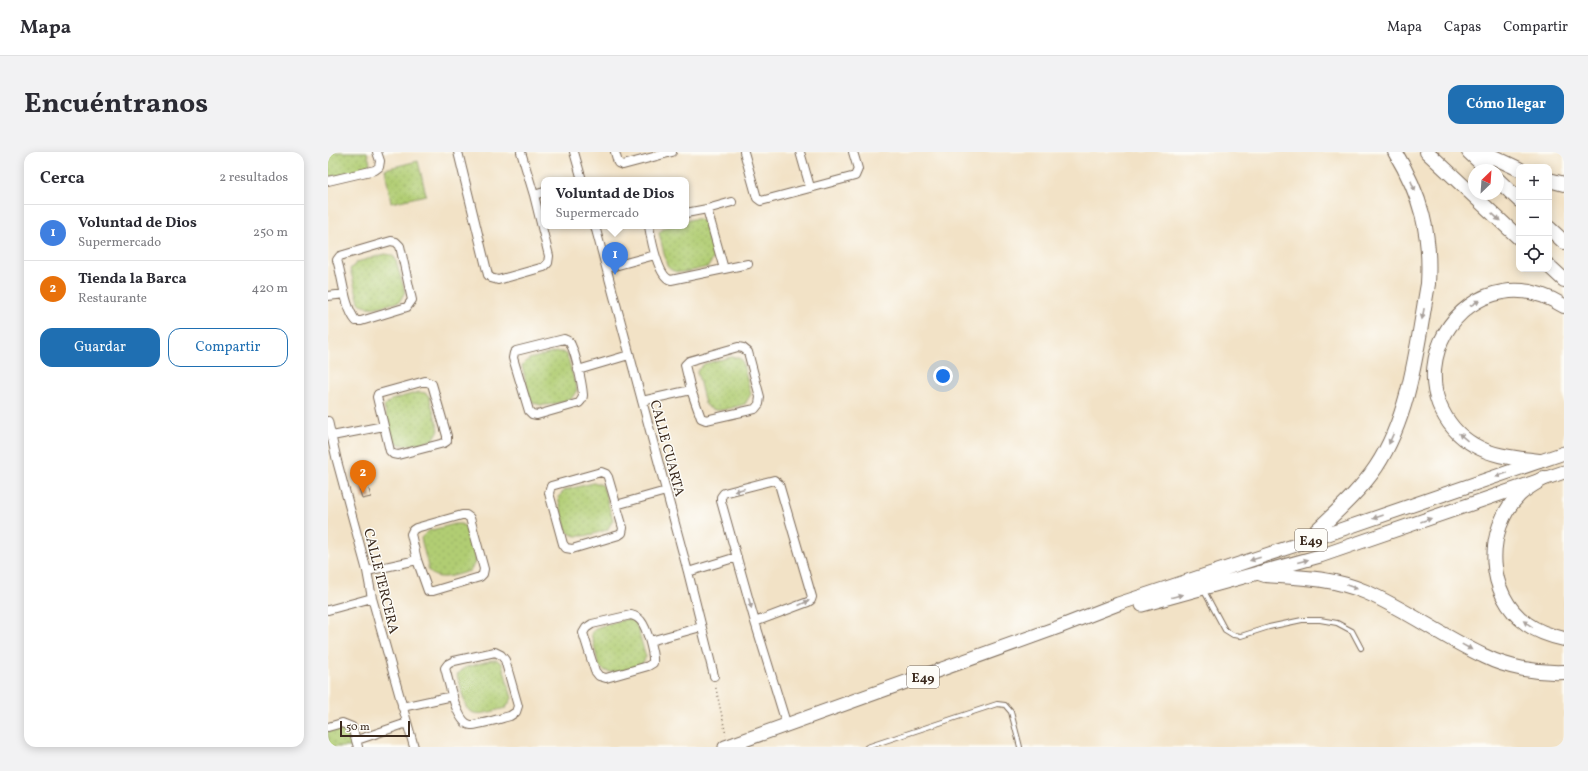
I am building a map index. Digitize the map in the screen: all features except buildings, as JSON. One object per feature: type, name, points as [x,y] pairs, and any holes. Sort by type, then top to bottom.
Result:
[{"type":"highway","points":[[1305,542],[1365,482],[1376,467],[1391,440],[1406,397],[1428,284],[1429,267],[1425,225],[1418,199],[1408,174],[1395,152]]},
{"type":"highway","points":[[1427,152],[1517,236]]},
{"type":"highway","points":[[1469,152],[1482,164]]},
{"type":"highway","points":[[1483,152],[1516,168]]},
{"type":"highway","points":[[1552,181],[1564,184]]},
{"type":"highway","points":[[1504,186],[1516,197]]},
{"type":"highway","points":[[1552,231],[1564,242]]},
{"type":"highway","points":[[1552,269],[1564,280]]},
{"type":"highway","points":[[1539,461],[1495,454],[1474,445],[1459,434],[1445,416],[1436,394],[1434,386],[1435,360],[1441,341],[1451,323],[1468,308],[1488,296],[1502,292],[1526,292],[1548,297],[1564,306]]},
{"type":"highway","points":[[1544,478],[1526,489],[1518,496],[1505,514],[1497,534],[1494,567],[1501,592],[1517,615],[1540,631],[1564,639]]},
{"type":"highway","points":[[1259,573],[1265,575],[1319,578],[1341,583],[1366,592],[1402,610],[1485,657],[1516,667],[1546,672],[1564,672]]},
{"type":"main road","name":"E49","points":[[733,746],[1118,604],[1305,542],[1564,453]]},
{"type":"main road","name":"E49","points":[[1059,627],[1320,556],[1564,472]]},
{"type":"street","points":[[328,181],[375,170],[379,167],[380,161],[377,152]]},
{"type":"street","points":[[458,152],[488,275],[491,278],[498,280],[544,267],[548,263],[549,256],[542,229]]},
{"type":"street","points":[[521,152],[541,223]]},
{"type":"street","points":[[574,152],[581,177]]},
{"type":"street","points":[[615,152],[618,163],[623,165],[672,152]]},
{"type":"street","points":[[744,152],[758,200],[761,201],[855,176],[858,169],[853,152]]},
{"type":"street","points":[[800,152],[810,188]]},
{"type":"street","points":[[534,195],[541,193]]},
{"type":"street","points":[[689,212],[732,202]]},
{"type":"street","points":[[707,209],[724,269]]},
{"type":"street","name":"CALLE CUARTA","points":[[596,229],[688,572],[714,676]]},
{"type":"street","points":[[650,229],[655,255],[667,280],[748,264]]},
{"type":"street","points":[[391,241],[396,242],[400,246],[412,300],[407,307],[361,321],[356,321],[345,294],[337,260],[340,256],[391,241]]},
{"type":"street","points":[[607,268],[655,255]]},
{"type":"street","points":[[328,296],[345,294]]},
{"type":"street","points":[[564,339],[568,340],[571,344],[578,370],[583,395],[582,400],[579,403],[537,415],[532,414],[529,410],[513,358],[516,351],[564,339]]},
{"type":"street","points":[[738,347],[743,348],[748,352],[760,397],[759,404],[755,409],[706,420],[701,418],[691,390],[684,364],[689,361],[738,347]]},
{"type":"street","points":[[578,370],[629,355]]},
{"type":"street","points":[[425,381],[432,384],[447,440],[444,443],[398,455],[393,454],[390,451],[384,426],[377,400],[378,394],[425,381]]},
{"type":"street","points":[[642,401],[691,390]]},
{"type":"street","name":"CALLE TERCERA","points":[[328,421],[337,461],[367,572],[372,598],[414,747]]},
{"type":"street","points":[[332,436],[384,426]]},
{"type":"street","points":[[328,463],[337,461]]},
{"type":"street","points":[[601,472],[606,474],[608,477],[616,505],[623,528],[622,533],[572,549],[566,548],[562,544],[548,493],[551,486],[601,472]]},
{"type":"street","points":[[755,622],[808,602],[812,597],[779,484],[772,480],[724,493],[721,497],[721,501],[755,622],[787,726]]},
{"type":"street","points":[[616,505],[666,491]]},
{"type":"street","points":[[462,515],[466,515],[470,518],[484,569],[483,574],[473,579],[433,591],[428,591],[417,560],[412,534],[413,530],[462,515]]},
{"type":"street","points":[[688,572],[737,557]]},
{"type":"street","points":[[367,572],[417,560]]},
{"type":"street","points":[[328,610],[372,598]]},
{"type":"street","points":[[631,615],[637,617],[642,622],[650,641],[654,659],[653,663],[648,666],[606,678],[599,676],[594,671],[583,633],[586,628],[592,624],[631,615]]},
{"type":"street","points":[[650,641],[701,627]]},
{"type":"street","points":[[495,652],[501,655],[505,660],[518,706],[516,712],[510,716],[471,725],[464,722],[460,718],[453,696],[445,668],[448,664],[454,661],[495,652]]},
{"type":"street","points":[[402,707],[453,696]]},
{"type":"street","points":[[328,727],[342,723],[348,724],[352,727],[358,744],[407,724]]},
{"type":"lane","points":[[1203,589],[1225,630],[1233,635],[1241,636],[1269,627],[1302,620],[1320,620],[1337,623],[1352,632],[1361,648]]},
{"type":"lane","points":[[867,747],[997,704],[1005,705],[1011,712],[1020,747]]},
{"type":"path","points":[[714,676],[733,746]]},
{"type":"green space","points":[[328,152],[367,152],[370,163],[364,172],[328,177]]},
{"type":"green space","points":[[418,161],[426,195],[391,203],[385,169]]},
{"type":"green space","points":[[699,219],[704,222],[714,257],[708,267],[686,272],[676,272],[667,266],[659,233],[664,229],[689,229],[689,220]]},
{"type":"green space","points":[[385,254],[391,255],[395,258],[405,292],[399,302],[378,307],[367,307],[359,302],[350,269],[357,262]]},
{"type":"green space","points":[[556,352],[562,352],[567,355],[577,390],[571,399],[549,405],[534,403],[530,399],[522,366],[529,359]]},
{"type":"green space","points":[[731,357],[737,357],[742,360],[751,394],[745,404],[724,410],[709,408],[705,404],[697,371],[704,364]]},
{"type":"green space","points":[[419,392],[425,393],[429,396],[439,430],[433,440],[412,445],[397,443],[393,439],[384,407],[391,400]]},
{"type":"green space","points":[[598,483],[603,486],[613,520],[607,530],[585,536],[570,534],[566,530],[558,497],[565,490]]},
{"type":"green space","points":[[455,524],[461,524],[466,527],[476,561],[470,571],[448,577],[433,575],[429,571],[421,538],[428,531]]},
{"type":"green space","points":[[631,619],[636,623],[646,657],[640,667],[618,672],[607,672],[599,666],[591,633],[598,627]]},
{"type":"green space","points":[[497,660],[502,664],[512,698],[506,708],[479,714],[474,713],[466,707],[457,675],[464,668]]},
{"type":"green space","points":[[339,724],[349,728],[355,747],[328,747],[328,727]]},
{"type":"place","name":"Voluntad de Dios","points":[[615,275]]},
{"type":"place","name":"Tienda la Barca","points":[[363,493]]}]
